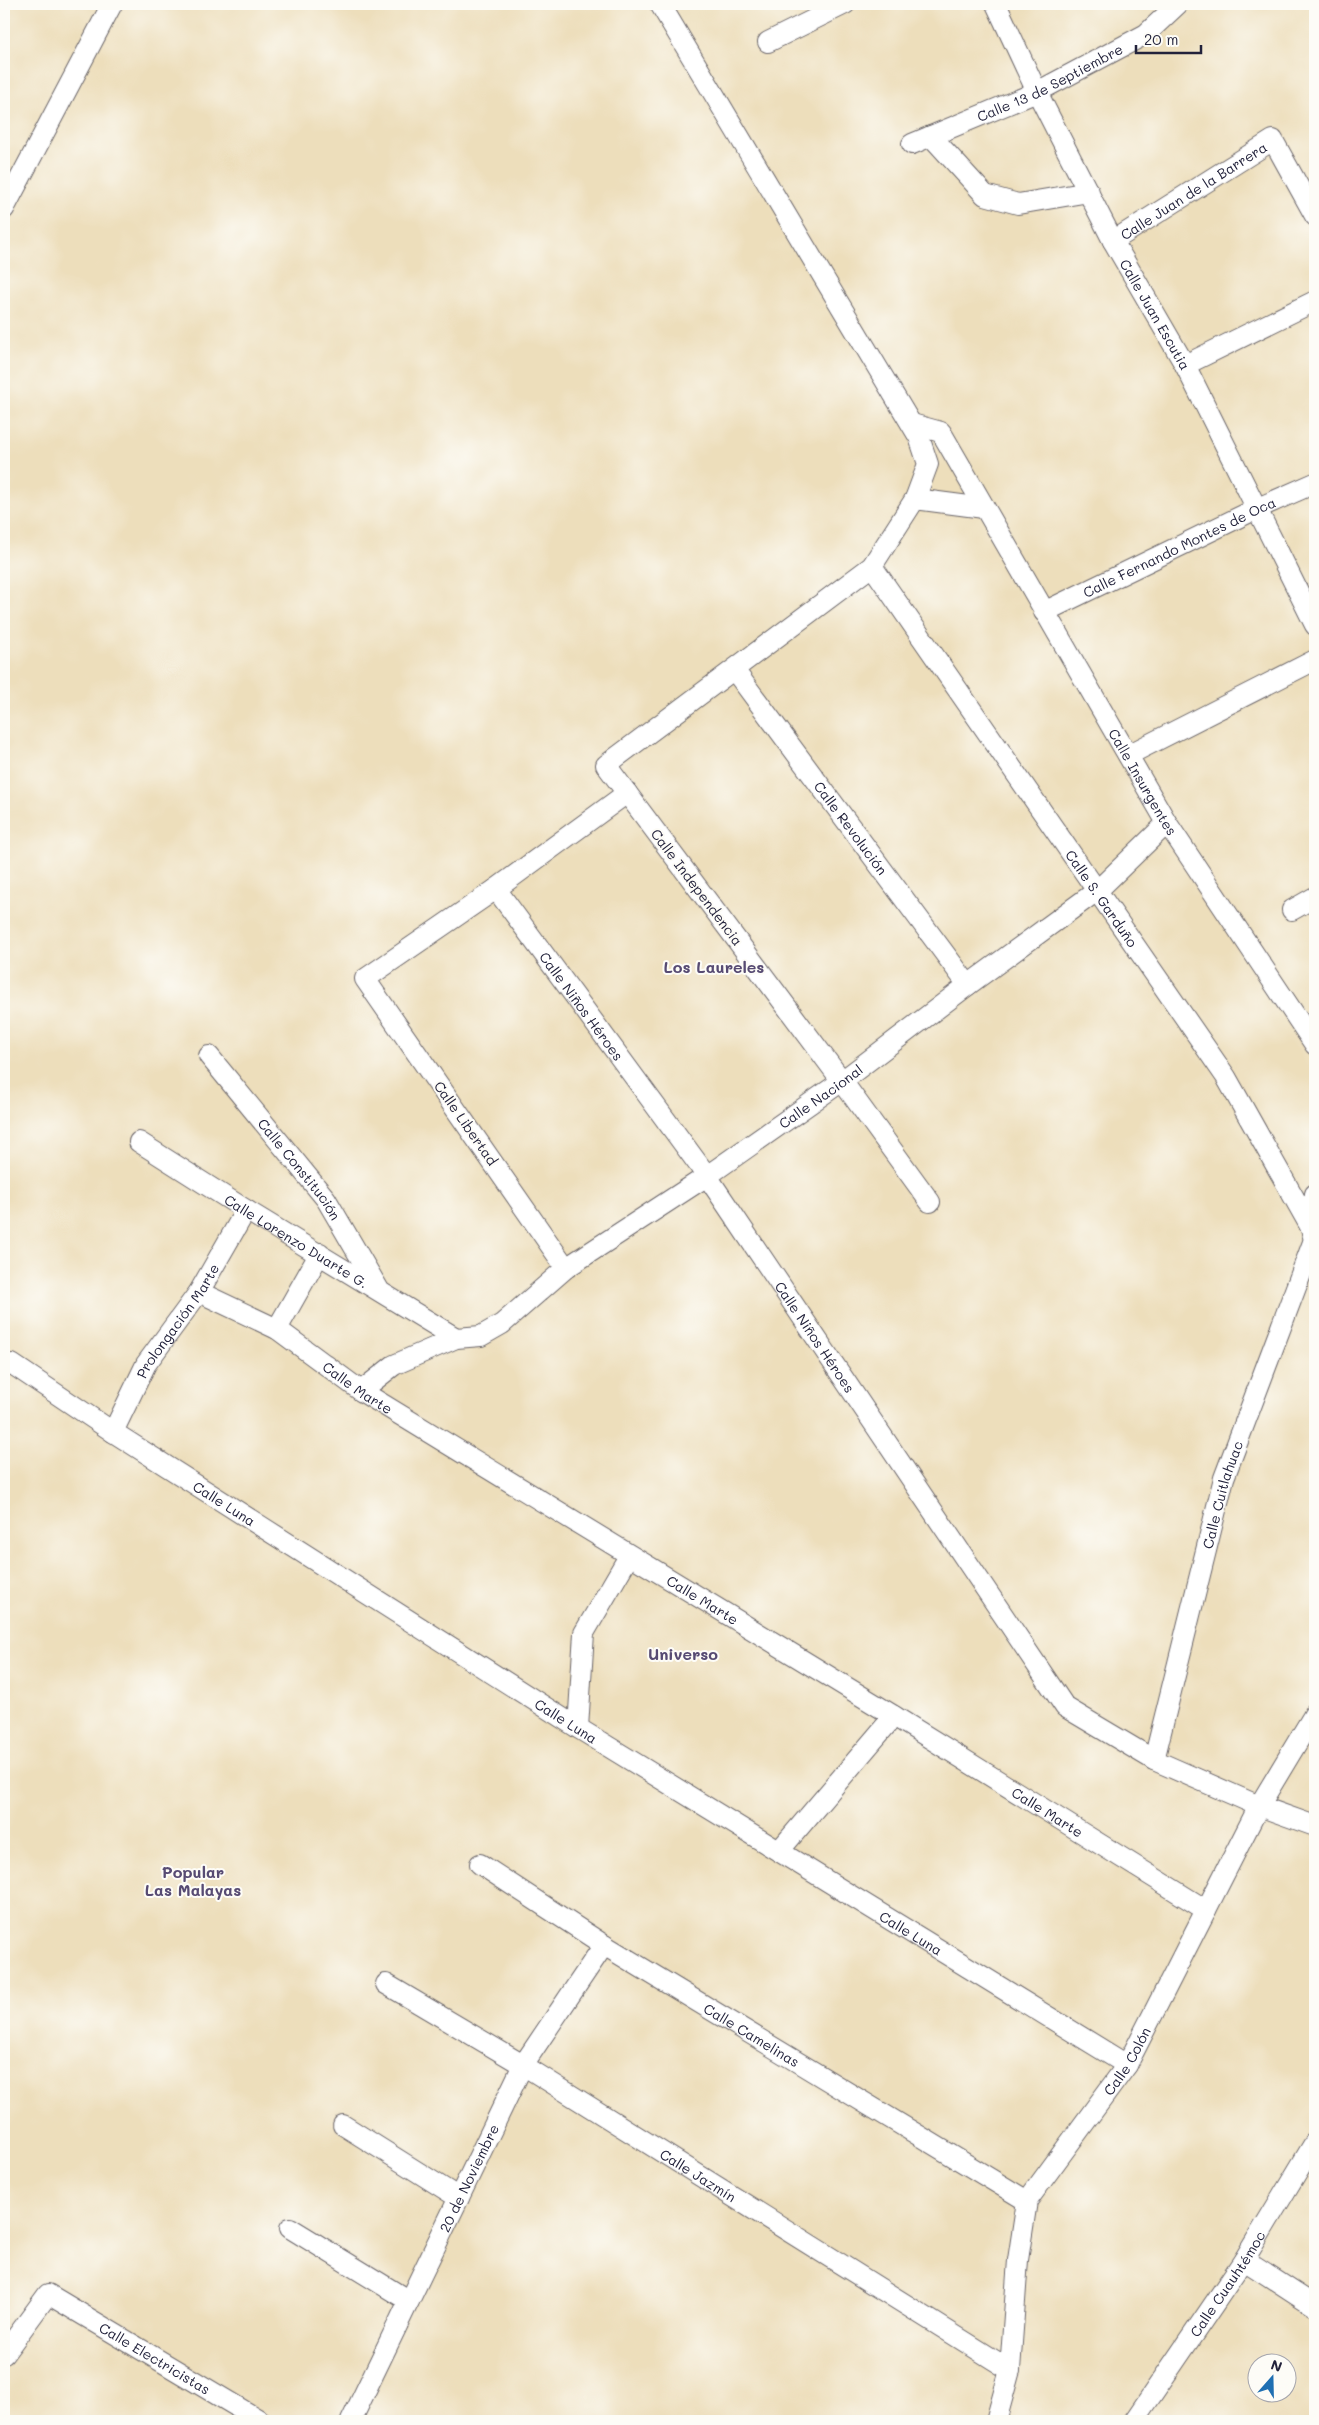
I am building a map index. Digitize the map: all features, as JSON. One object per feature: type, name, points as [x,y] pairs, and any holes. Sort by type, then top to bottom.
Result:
[{"type":"street","points":[[4,209],[112,4]]},
{"type":"street","points":[[660,4],[912,424],[919,437],[928,464],[915,499],[872,566],[734,671]]},
{"type":"street","points":[[768,42],[846,4]]},
{"type":"street","name":"Calle Juan Escutia","points":[[996,4],[1037,92],[1114,241],[1185,365],[1315,625]]},
{"type":"street","name":"Calle 13 de Septiembre","points":[[912,144],[1037,92],[1146,34],[1178,4]]},
{"type":"street","points":[[931,136],[985,195],[1018,204],[1089,192]]},
{"type":"street","name":"Calle Juan de la Barrera","points":[[1114,241],[1273,140],[1315,216]]},
{"type":"street","points":[[1185,365],[1315,301]]},
{"type":"street","name":"Calle Insurgentes","points":[[912,424],[941,432],[1167,823],[1315,1045]]},
{"type":"street","name":"Calle Fernando Montes de Oca","points":[[1044,612],[1258,508],[1315,483]]},
{"type":"street","points":[[915,499],[984,508]]},
{"type":"street","name":"Calle S. Garduño","points":[[872,566],[1226,1077],[1313,1234]]},
{"type":"street","points":[[1128,755],[1315,660]]},
{"type":"street","name":"Calle Independencia","points":[[734,671],[606,765],[930,1202]]},
{"type":"street","name":"Calle Revolución","points":[[734,671],[968,985]]},
{"type":"street","points":[[496,889],[627,793]]},
{"type":"street","name":"Calle Nacional","points":[[361,1391],[394,1365],[456,1338],[481,1336],[502,1324],[566,1268],[707,1176],[842,1081],[968,985],[1098,890],[1167,823]]},
{"type":"street","name":"Calle Libertad","points":[[496,889],[365,979],[566,1268]]},
{"type":"street","name":"Calle Niños Héroes","points":[[496,889],[707,1176],[1065,1708],[1154,1760]]},
{"type":"street","points":[[1292,910],[1315,897]]},
{"type":"street","name":"Calle Constitución","points":[[209,1056],[326,1199],[379,1289]]},
{"type":"street","name":"Calle Lorenzo Duarte G.","points":[[138,1142],[456,1338]]},
{"type":"street","points":[[1313,1234],[1315,1194]]},
{"type":"street","name":"Prolongación Marte","points":[[113,1432],[146,1364],[199,1292],[246,1210]]},
{"type":"street","name":"Calle Cuitlahuac","points":[[1154,1760],[1224,1478],[1286,1319],[1313,1234]]},
{"type":"street","points":[[277,1329],[320,1254]]},
{"type":"street","name":"Calle Marte","points":[[199,1292],[277,1329],[361,1391],[894,1716],[1206,1910]]},
{"type":"street","name":"Calle Luna","points":[[12,1364],[113,1432],[578,1728],[1127,2065]]},
{"type":"street","points":[[578,1728],[584,1633],[629,1556]]},
{"type":"street","name":"Calle Colón","points":[[996,2421],[1010,2370],[1018,2260],[1027,2201],[1127,2065],[1259,1806],[1315,1713]]},
{"type":"street","points":[[779,1851],[894,1716]]},
{"type":"street","points":[[1154,1760],[1259,1806],[1315,1826]]},
{"type":"street","name":"Calle Camelinas","points":[[480,1864],[604,1945],[1027,2201]]},
{"type":"street","name":"20 de Noviembre","points":[[351,2421],[523,2065],[604,1945]]},
{"type":"street","name":"Calle Jazmín","points":[[386,1984],[523,2065],[1010,2370]]},
{"type":"street","points":[[343,2125],[459,2198]]},
{"type":"street","name":"Calle Cuauhtémoc","points":[[1134,2421],[1244,2260],[1315,2142]]},
{"type":"street","points":[[290,2228],[409,2300]]},
{"type":"street","points":[[1244,2260],[1315,2306]]},
{"type":"street","name":"Calle Electricistas","points":[[4,2354],[48,2294],[262,2421]]},
{"type":"district","name":"Los Laureles","points":[[714,966]]},
{"type":"district","name":"Universo","points":[[683,1653]]},
{"type":"district","name":"Popular Las Malayas","points":[[193,1880]]}]
